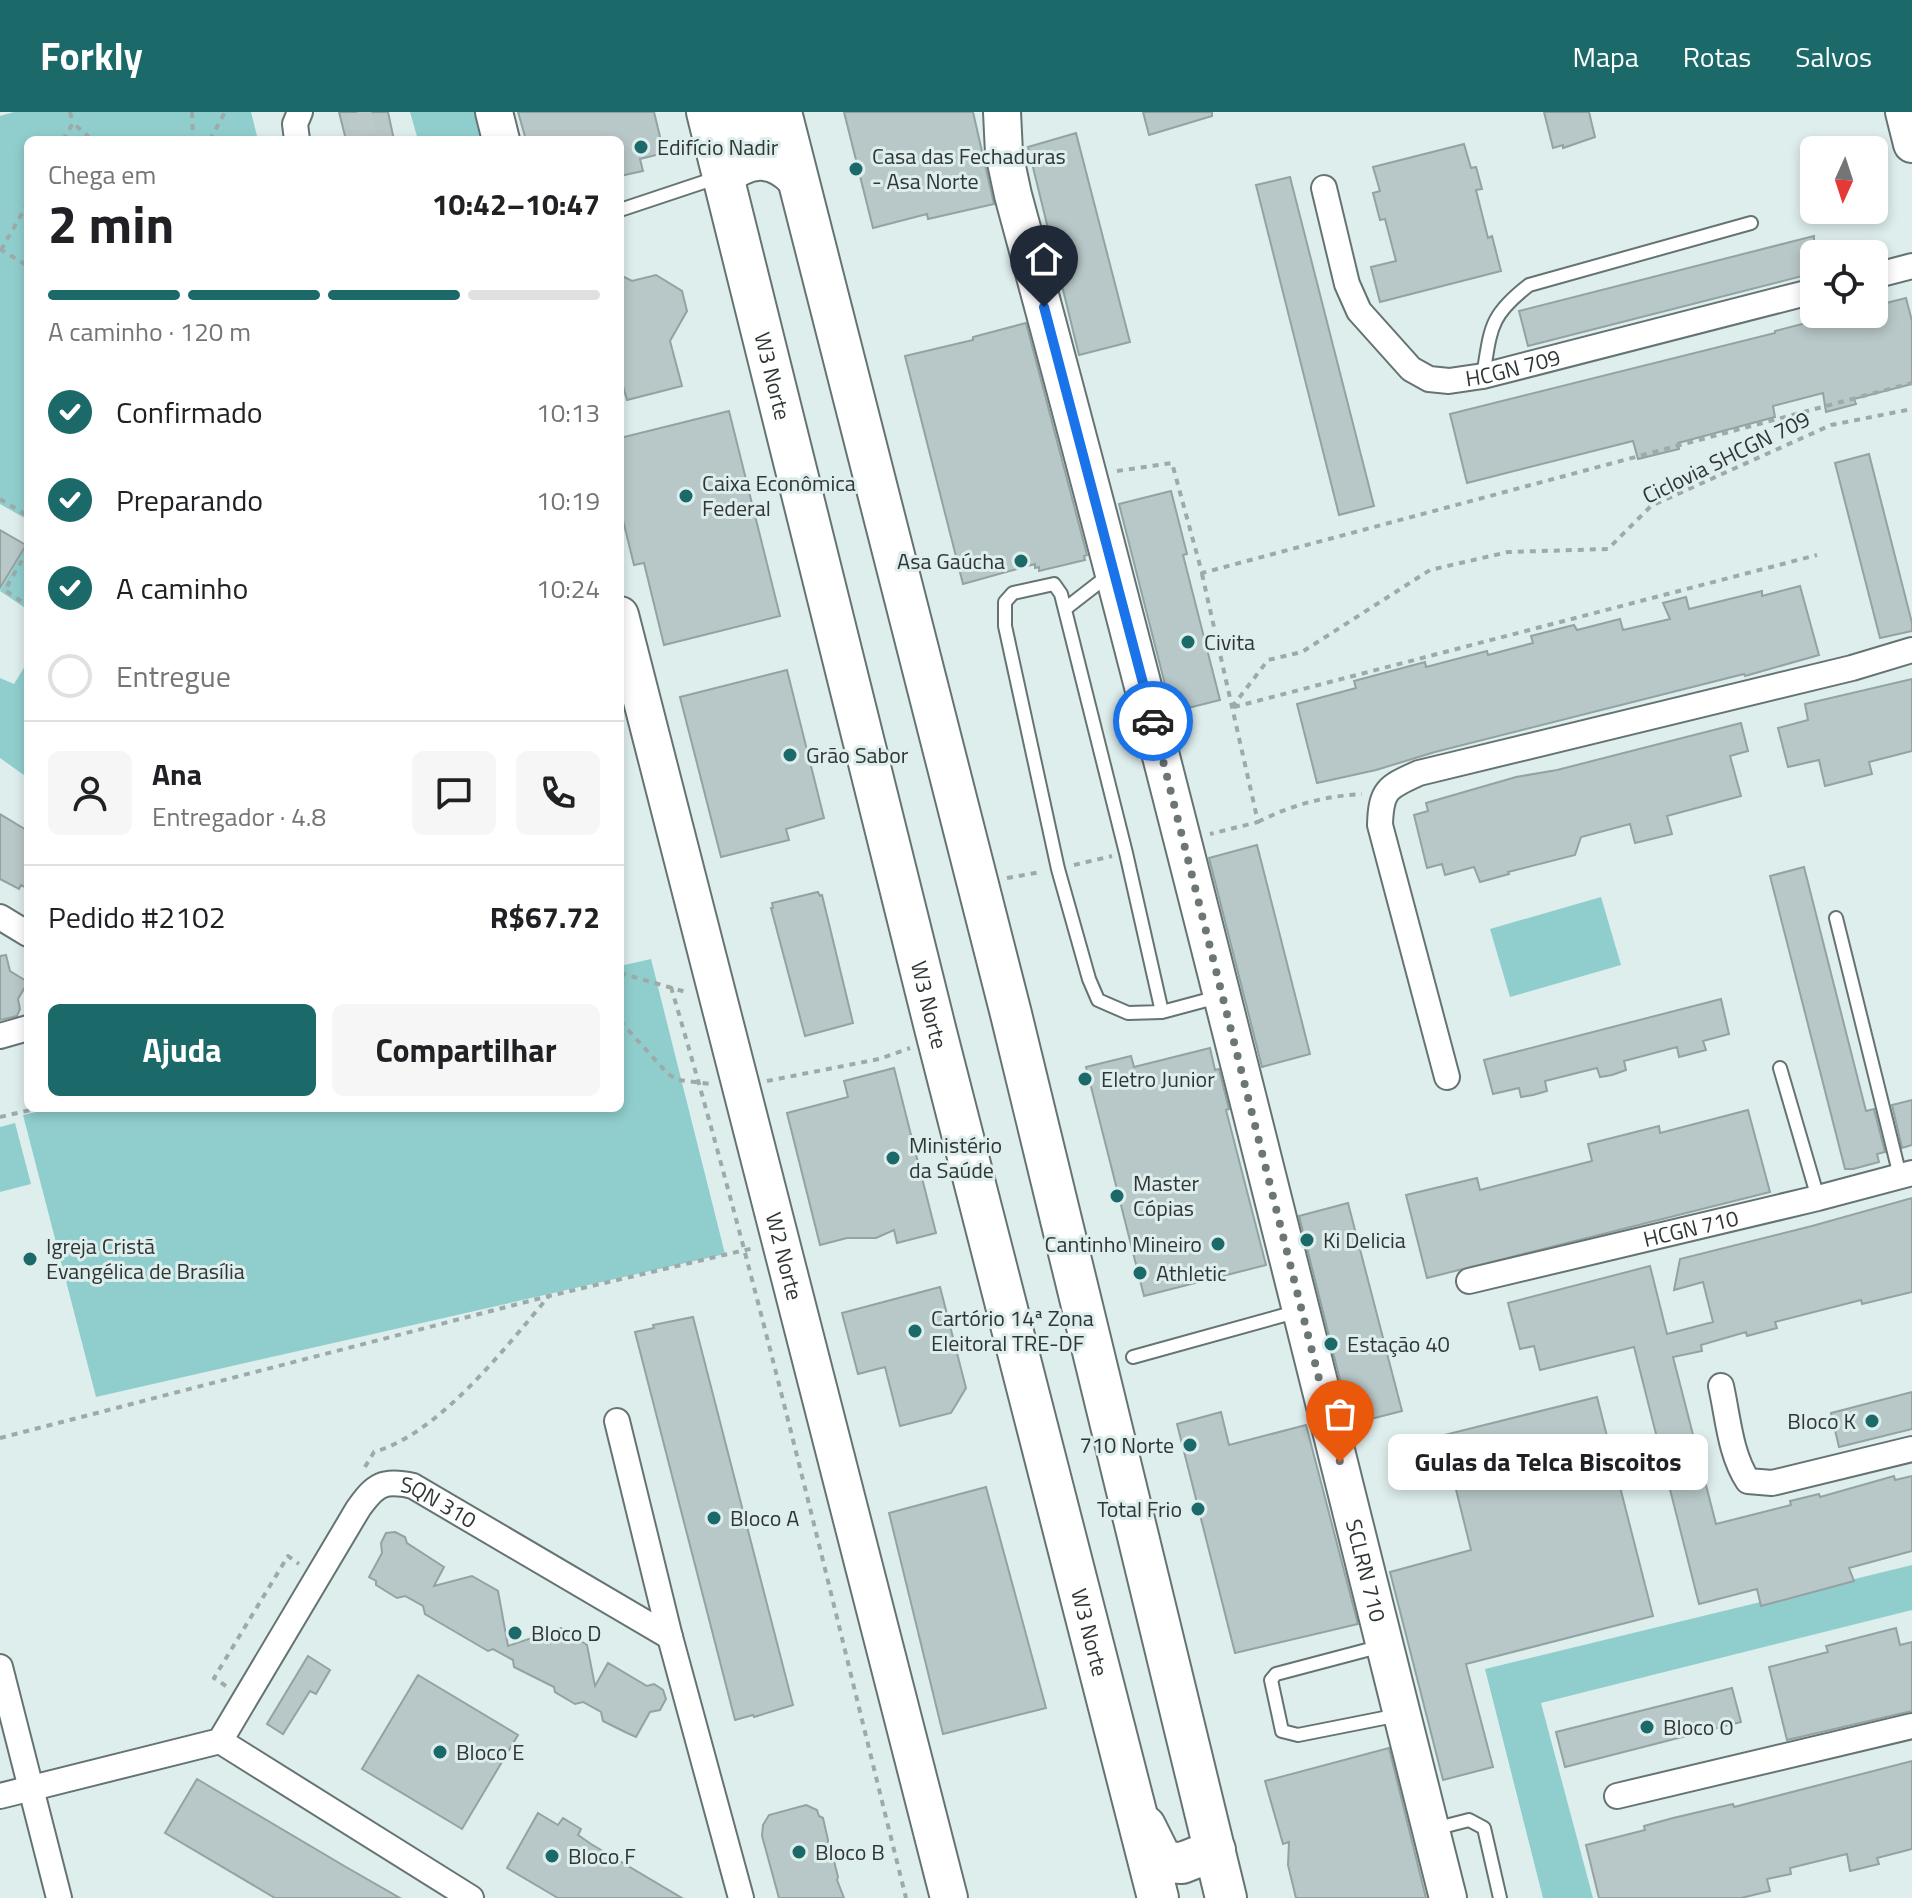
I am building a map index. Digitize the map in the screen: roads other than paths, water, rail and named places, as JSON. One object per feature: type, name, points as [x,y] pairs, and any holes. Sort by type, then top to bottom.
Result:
[{"type":"main road","name":"W3 Norte","points":[[707,112],[936,1032],[1158,1898]]},
{"type":"main road","points":[[721,112],[724,120],[732,125],[745,126],[756,123],[768,112]]},
{"type":"main road","points":[[781,112],[977,884],[1221,1877]]},
{"type":"main road","points":[[723,176],[742,163],[761,158],[770,159],[795,176]]},
{"type":"main road","points":[[1130,1794],[1163,1862],[1182,1863],[1221,1877]]},
{"type":"main road","points":[[1166,1898],[1221,1877]]},
{"type":"street","points":[[296,136],[295,124],[300,112]]},
{"type":"street","points":[[494,112],[500,136]]},
{"type":"street","name":"SCLRN 710","points":[[1002,112],[1004,153],[1013,195],[1115,571],[1448,1898]]},
{"type":"street","points":[[1904,112],[1912,144]]},
{"type":"street","name":"HCGN 709","points":[[1324,188],[1347,284],[1359,311],[1411,369],[1429,379],[1449,381],[1483,376],[1800,295]]},
{"type":"street","points":[[1888,272],[1912,266]]},
{"type":"street","name":"W2 Norte","points":[[624,631],[949,1898]]},
{"type":"street","points":[[1447,1077],[1380,825],[1380,801],[1385,792],[1419,773],[1852,668],[1912,650]]},
{"type":"street","points":[[0,917],[24,932]]},
{"type":"street","points":[[0,1036],[24,1029]]},
{"type":"street","name":"HCGN 710","points":[[1469,1281],[1906,1174]]},
{"type":"street","points":[[1721,1386],[1739,1468],[1748,1481],[1772,1483],[1912,1449]]},
{"type":"street","points":[[617,1421],[670,1637],[741,1898]]},
{"type":"street","name":"SQN 310","points":[[220,1741],[358,1509],[371,1492],[384,1484],[396,1482],[413,1486],[670,1637]]},
{"type":"street","points":[[0,1667],[59,1898]]},
{"type":"street","points":[[1617,1796],[1912,1726]]},
{"type":"street","points":[[0,1796],[220,1741],[471,1898]]},
{"type":"lane","points":[[624,209],[723,176]]},
{"type":"lane","points":[[1483,376],[1490,335],[1498,315],[1505,303],[1529,285],[1751,223]]},
{"type":"lane","points":[[1065,609],[1115,571]]},
{"type":"lane","points":[[1162,1012],[1126,853],[1059,589],[1054,584],[1013,593],[1005,602],[1004,611],[1058,869],[1089,979],[1098,1000],[1128,1013],[1162,1012],[1223,996]]},
{"type":"lane","points":[[1836,918],[1906,1174]]},
{"type":"lane","points":[[1780,1068],[1818,1198]]},
{"type":"lane","points":[[1133,1357],[1302,1310]]},
{"type":"lane","points":[[1385,1645],[1276,1674],[1271,1680],[1282,1731],[1298,1735],[1402,1714]]},
{"type":"lane","points":[[1431,1830],[1469,1820],[1484,1828],[1500,1898]]},
{"type":"tunnel","points":[[359,112],[365,136]]},
{"type":"place","name":"Edifício Nadir","points":[[641,147]]},
{"type":"place","name":"Casa das Fechaduras - Asa Norte","points":[[856,169]]},
{"type":"place","name":"Caixa Econômica Federal","points":[[686,496]]},
{"type":"place","name":"Asa Gaúcha","points":[[1021,561]]},
{"type":"place","name":"Civita","points":[[1188,642]]},
{"type":"place","name":"Grão Sabor","points":[[790,755]]},
{"type":"place","name":"Eletro Junior","points":[[1085,1079]]},
{"type":"place","name":"Ministério da Saúde","points":[[893,1158]]},
{"type":"place","name":"Master Cópias","points":[[1117,1196]]},
{"type":"place","name":"Ki Delicia","points":[[1307,1240]]},
{"type":"place","name":"Cantinho Mineiro","points":[[1218,1244]]},
{"type":"place","name":"Igreja Cristã Evangélica de Brasília","points":[[30,1259]]},
{"type":"place","name":"Athletic","points":[[1140,1273]]},
{"type":"place","name":"Cartório 14ª Zona Eleitoral TRE-DF","points":[[915,1331]]},
{"type":"place","name":"Estação 40","points":[[1331,1344]]},
{"type":"place","name":"Bloco K","points":[[1872,1421]]},
{"type":"place","name":"710 Norte","points":[[1190,1445]]},
{"type":"place","name":"Gulas da Telca Biscoitos","points":[[1340,1462]]},
{"type":"place","name":"Total Frio","points":[[1198,1509]]},
{"type":"place","name":"Bloco A","points":[[714,1518]]},
{"type":"place","name":"Bloco D","points":[[515,1633]]},
{"type":"place","name":"Bloco O","points":[[1647,1727]]},
{"type":"place","name":"Bloco E","points":[[440,1752]]},
{"type":"place","name":"Bloco B","points":[[799,1852]]},
{"type":"place","name":"Bloco F","points":[[552,1856]]}]
